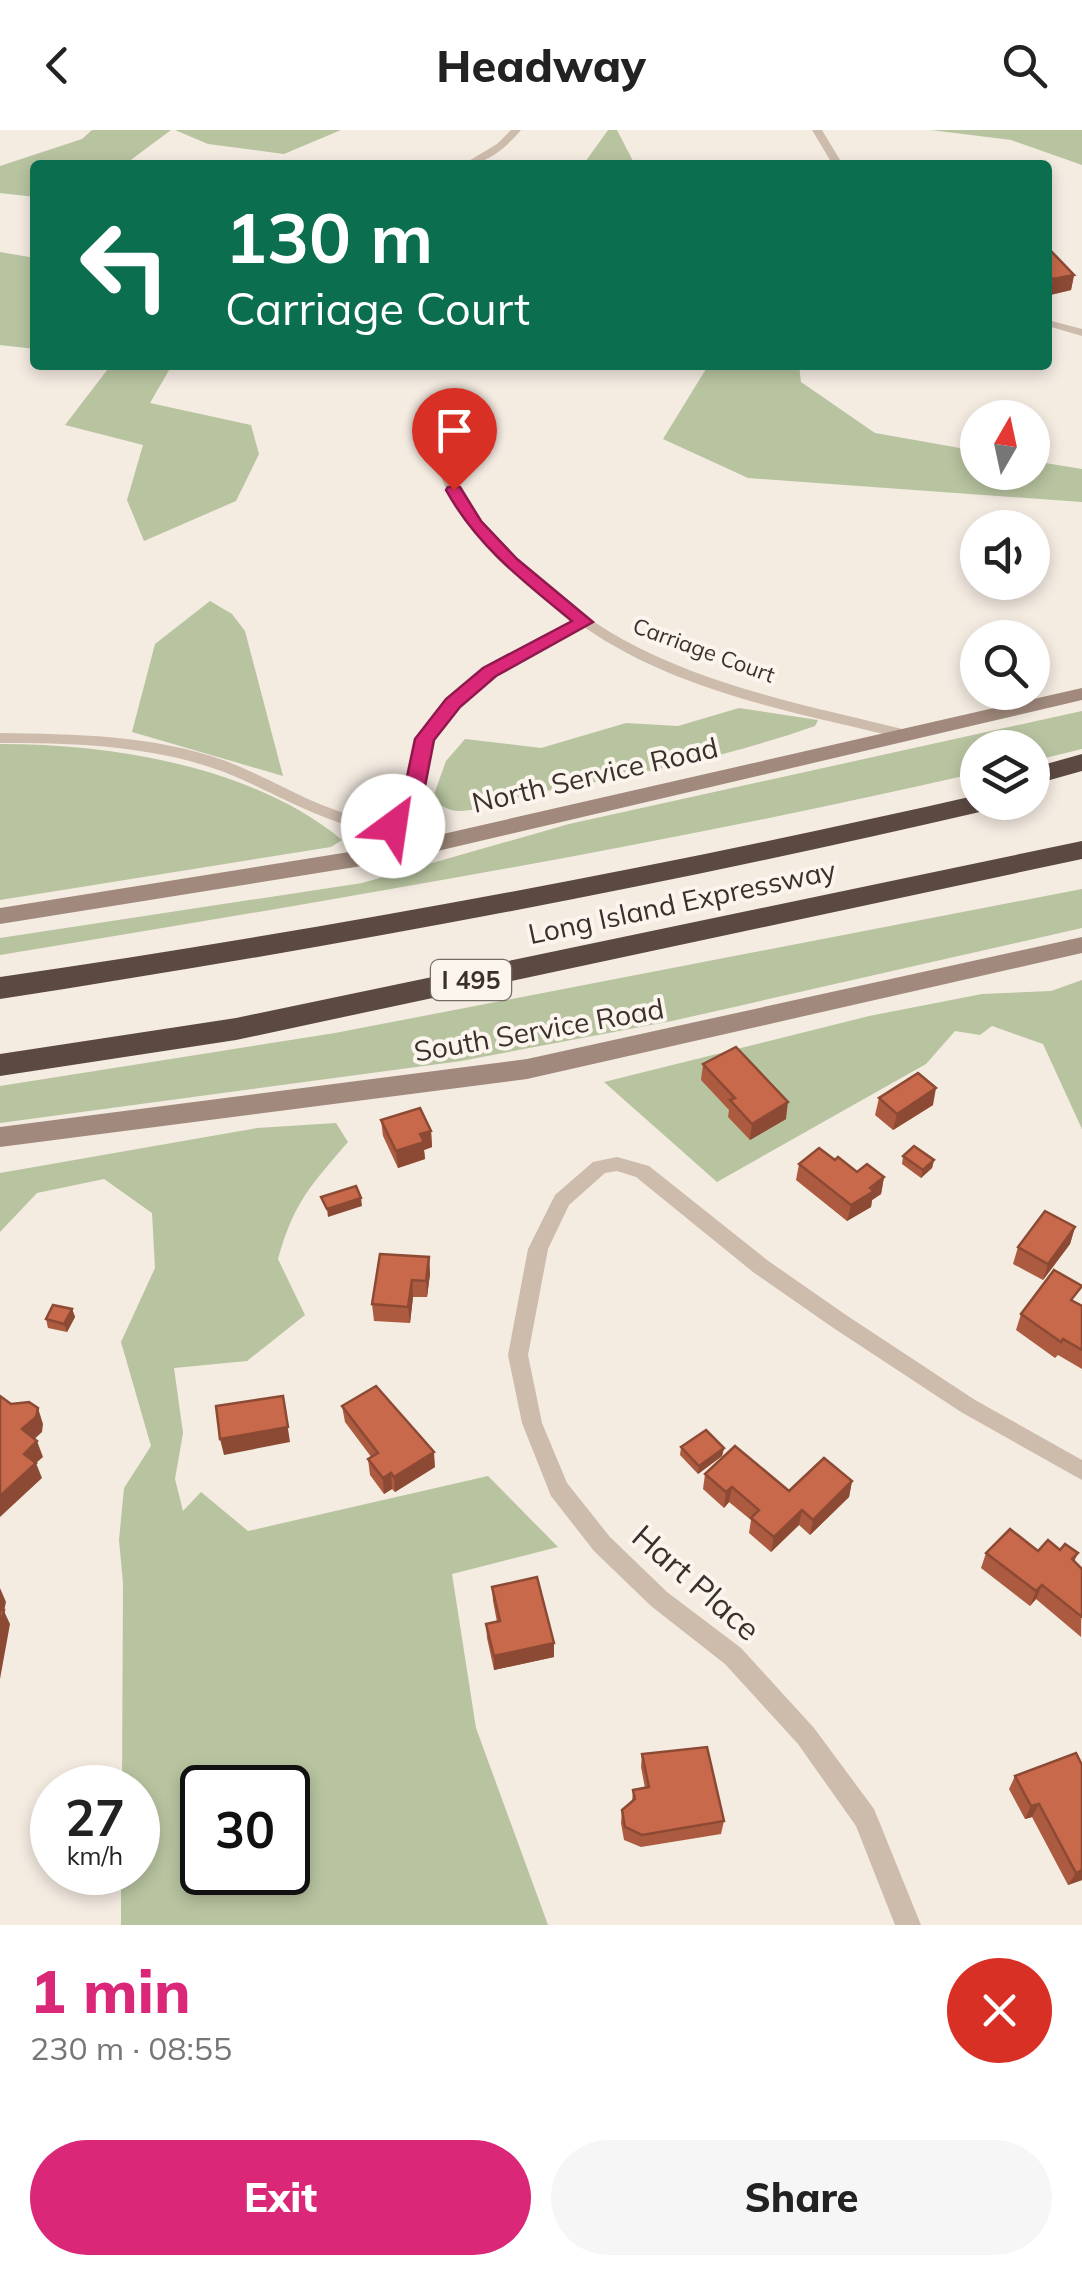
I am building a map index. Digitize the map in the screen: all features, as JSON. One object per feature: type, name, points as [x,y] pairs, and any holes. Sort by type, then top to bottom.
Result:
[{"type":"highway","points":[[1050,772],[1082,762]]},
{"type":"highway","points":[[1050,787],[1082,779]]},
{"type":"highway","points":[[795,848],[960,798]]},
{"type":"highway","name":"Long Island Expressway","points":[[0,988],[222,956],[795,848],[960,808]]},
{"type":"highway","name":"Long Island Expressway","points":[[0,1065],[236,1029],[1082,850]]},
{"type":"highway","points":[[940,882],[1082,871]]},
{"type":"main road","name":"North Service Road","points":[[0,916],[399,852],[1082,694]]},
{"type":"main road","name":"South Service Road","points":[[0,1137],[526,1069],[1082,945]]},
{"type":"street","points":[[476,160],[501,146],[516,130]]},
{"type":"street","points":[[817,130],[835,160]]},
{"type":"street","points":[[1052,324],[1082,332]]},
{"type":"street","name":"Carriage Court","points":[[440,400],[443,460],[454,490],[474,524],[511,562],[584,622],[622,645],[724,686],[909,734]]},
{"type":"street","points":[[0,738],[126,743],[175,750],[236,771],[351,824],[393,826],[410,812],[424,739],[453,703],[490,672],[584,622]]},
{"type":"street","name":"Hart Place","points":[[908,1925],[865,1818],[806,1736],[733,1656],[658,1599],[602,1544],[559,1488],[532,1423],[518,1355],[538,1249],[562,1200],[600,1167],[617,1164],[642,1170],[760,1266],[838,1321],[968,1406],[1082,1471]]},
{"type":"green space","points":[[92,130],[171,130],[131,160],[30,160],[30,196],[0,193],[0,166],[82,139]]},
{"type":"green space","points":[[175,130],[341,130],[284,154],[208,144]]},
{"type":"green space","points":[[608,130],[617,130],[632,160],[587,160]]},
{"type":"green space","points":[[931,130],[1082,130],[1082,165],[1011,140]]},
{"type":"green space","points":[[0,252],[30,257],[30,348],[0,345]]},
{"type":"green space","points":[[107,370],[169,370],[150,403],[251,425],[259,454],[236,501],[144,541],[127,500],[143,445],[65,425]]},
{"type":"green space","points":[[705,370],[800,370],[801,382],[875,433],[960,448],[960,490],[1050,490],[1050,464],[1082,469],[1082,502],[748,478],[663,439]]},
{"type":"green space","points":[[210,601],[232,614],[245,631],[283,776],[132,732],[155,644]]},
{"type":"green space","points":[[739,708],[818,720],[815,726],[712,757],[479,808],[453,810],[432,800],[446,761],[465,739],[541,748],[626,723],[678,726]]},
{"type":"green space","points":[[1082,711],[1082,749],[1050,757],[1050,730],[996,730]]},
{"type":"green space","points":[[960,738],[960,777],[490,872],[0,955],[0,938],[362,883],[569,824]]},
{"type":"green space","points":[[0,744],[88,749],[180,764],[266,794],[342,840],[331,847],[0,900]]},
{"type":"green space","points":[[1082,889],[1082,928],[672,1021],[461,1061],[0,1123],[0,1086],[335,1033]]},
{"type":"green space","points":[[1082,980],[1082,1129],[1043,1044],[992,1026],[980,1035],[955,1031],[926,1064],[717,1182],[604,1082],[869,1016],[982,994],[1051,991]]},
{"type":"green space","points":[[336,1123],[348,1142],[305,1195],[278,1259],[305,1315],[247,1361],[174,1368],[183,1433],[175,1479],[183,1511],[201,1492],[248,1531],[488,1476],[558,1547],[452,1574],[476,1728],[548,1925],[121,1925],[121,1895],[160,1895],[160,1765],[122,1765],[123,1583],[119,1540],[124,1488],[151,1446],[121,1342],[155,1268],[152,1213],[104,1179],[37,1193],[0,1232],[0,1173],[257,1128]]},
{"type":"building","points":[[1052,252],[1074,275],[1052,278]]},
{"type":"building","points":[[736,1047],[788,1102],[752,1124],[730,1100],[735,1098],[703,1064]]},
{"type":"building","points":[[918,1073],[936,1088],[897,1114],[879,1098]]},
{"type":"building","points":[[420,1108],[431,1131],[420,1134],[424,1142],[396,1151],[381,1120]]},
{"type":"building","points":[[914,1146],[934,1160],[923,1170],[903,1156]]},
{"type":"building","points":[[819,1148],[857,1172],[867,1164],[884,1177],[870,1188],[874,1191],[851,1205],[799,1164]]},
{"type":"building","points":[[356,1186],[361,1198],[327,1209],[321,1197]]},
{"type":"building","points":[[1045,1211],[1075,1227],[1048,1264],[1018,1247]]},
{"type":"building","points":[[380,1254],[429,1257],[426,1281],[412,1280],[408,1307],[372,1304]]},
{"type":"building","points":[[1054,1270],[1082,1286],[1071,1300],[1082,1306],[1082,1350],[1063,1339],[1061,1342],[1021,1314]]},
{"type":"building","points":[[53,1305],[72,1309],[64,1324],[46,1319]]},
{"type":"building","points":[[376,1386],[434,1452],[394,1477],[391,1473],[383,1478],[368,1459],[378,1453],[342,1406]]},
{"type":"building","points":[[0,1396],[11,1404],[29,1402],[38,1408],[36,1417],[22,1429],[37,1441],[24,1454],[36,1463],[0,1496]]},
{"type":"building","points":[[283,1396],[288,1427],[220,1439],[216,1406]]},
{"type":"building","points":[[706,1430],[724,1448],[699,1466],[681,1447]]},
{"type":"building","points":[[735,1446],[789,1491],[824,1458],[852,1481],[813,1520],[802,1510],[774,1537],[751,1518],[759,1510],[732,1487],[726,1492],[705,1474]]},
{"type":"building","points":[[1010,1529],[1038,1551],[1048,1540],[1060,1550],[1065,1544],[1078,1553],[1072,1559],[1082,1569],[1082,1617],[1042,1585],[1036,1591],[986,1553]]},
{"type":"building","points":[[537,1577],[554,1643],[494,1656],[486,1624],[500,1621],[492,1587]]},
{"type":"building","points":[[707,1747],[724,1821],[642,1835],[625,1827],[622,1810],[635,1799],[633,1790],[649,1787],[642,1754]]},
{"type":"building","points":[[1076,1753],[1082,1765],[1082,1870],[1076,1873],[1039,1804],[1031,1806],[1015,1776]]},
{"type":"route","points":[[393,826],[410,812],[424,739],[453,703],[490,672],[584,622],[511,562],[474,524],[454,490]]}]
